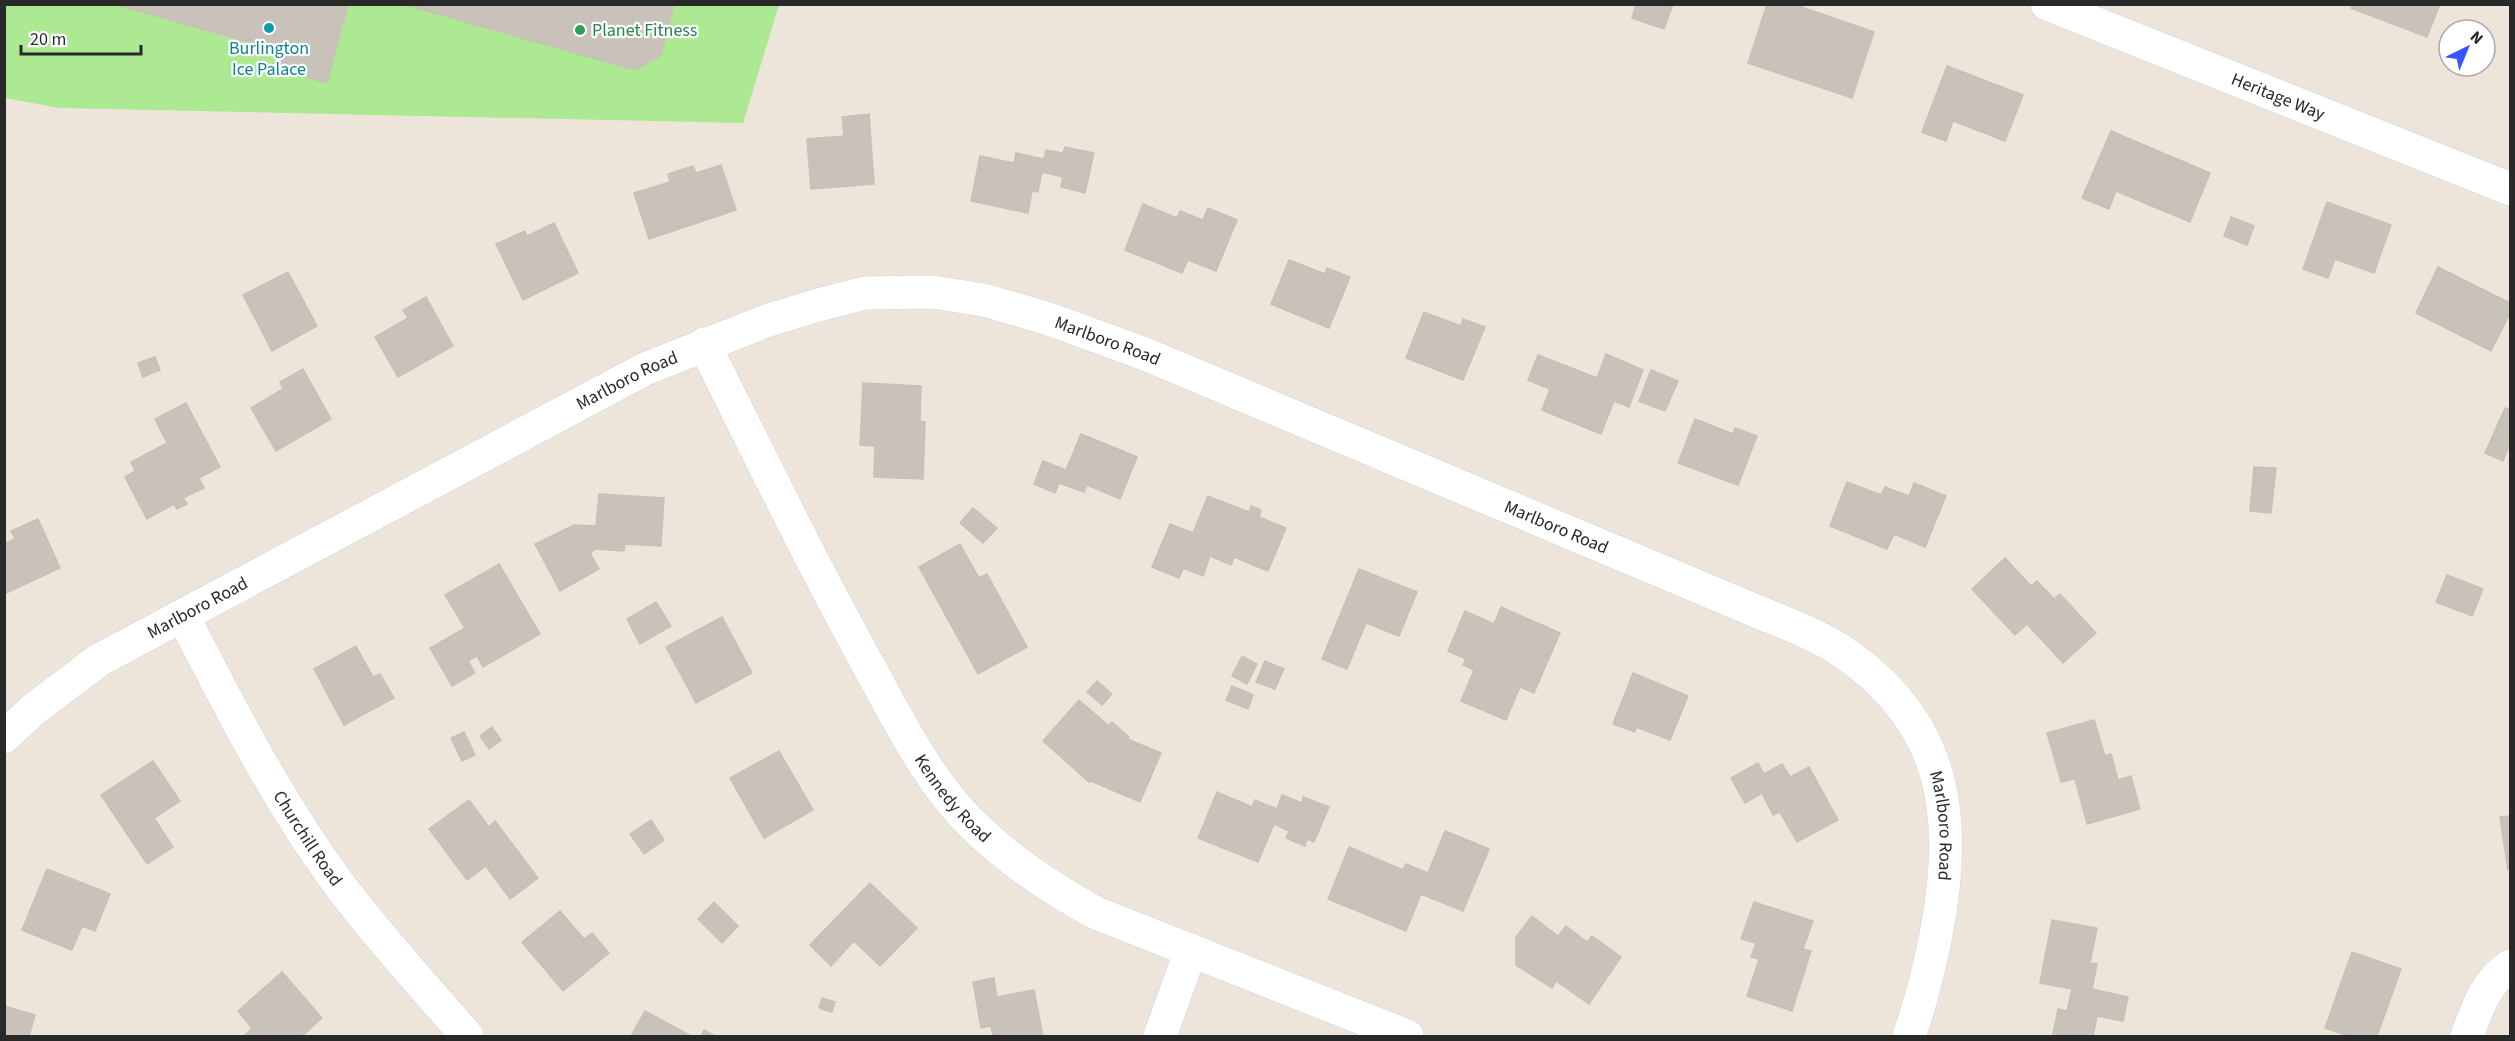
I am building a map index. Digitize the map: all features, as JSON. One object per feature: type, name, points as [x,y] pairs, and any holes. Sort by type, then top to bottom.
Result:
[{"type":"street","name":"Heritage Way","points":[[2047,4],[2511,189]]},
{"type":"street","name":"Marlboro Road","points":[[4,737],[33,709],[99,660],[645,369],[766,321],[865,293],[932,292],[984,300],[1046,318],[1144,354],[1749,608],[1838,649],[1880,682],[1905,709],[1936,769],[1944,801],[1947,837],[1944,893],[1927,978],[1909,1036]]},
{"type":"street","name":"Kennedy Road","points":[[704,344],[833,601],[910,741],[944,792],[970,822],[1025,871],[1056,892],[1096,913],[1407,1036]]},
{"type":"street","name":"Churchill Road","points":[[183,616],[239,726],[314,848],[375,930],[467,1036]]},
{"type":"street","points":[[1160,1036],[1191,950]]},
{"type":"street","points":[[2467,1036],[2483,996],[2495,979],[2511,966]]},
{"type":"green space","points":[[4,5],[779,5],[743,123],[60,108],[5,98]]},
{"type":"building","name":"Burlington Ice Palace","points":[[114,4],[348,4],[327,83],[274,68],[280,51]]},
{"type":"building","name":"Planet Fitness","points":[[403,4],[674,4],[661,55],[635,70]]},
{"type":"building","points":[[1636,4],[1673,4],[1664,29],[1632,18]]},
{"type":"building","points":[[1767,4],[1793,4],[1874,32],[1852,98],[1748,63]]},
{"type":"building","points":[[2353,4],[2440,4],[2427,37],[2351,8]]},
{"type":"building","points":[[1947,66],[2023,95],[2005,141],[1953,121],[1946,141],[1922,132]]},
{"type":"building","points":[[869,114],[874,184],[811,189],[807,139],[844,136],[842,117]]},
{"type":"building","points":[[2111,131],[2210,173],[2190,222],[2116,191],[2109,209],[2082,198]]},
{"type":"building","points":[[1065,147],[1094,153],[1085,193],[1061,187],[1063,177],[1042,172],[1038,192],[1032,191],[1028,213],[971,201],[980,156],[1014,163],[1016,153],[1044,159],[1046,150],[1063,153]]},
{"type":"building","points":[[721,165],[736,210],[649,239],[634,193],[670,182],[668,174],[693,166],[696,173]]},
{"type":"building","points":[[2327,202],[2391,225],[2374,273],[2335,259],[2328,278],[2303,269]]},
{"type":"building","points":[[1143,204],[1177,218],[1180,211],[1203,220],[1208,208],[1237,220],[1216,271],[1188,260],[1182,273],[1125,250]]},
{"type":"building","points":[[2231,217],[2254,226],[2247,245],[2224,236]]},
{"type":"building","points":[[554,223],[578,273],[523,300],[496,244],[525,231],[527,236]]},
{"type":"building","points":[[1289,260],[1325,274],[1327,268],[1350,277],[1329,328],[1271,304]]},
{"type":"building","points":[[2438,267],[2510,303],[2510,313],[2491,351],[2416,313]]},
{"type":"building","points":[[288,272],[317,326],[272,351],[243,295]]},
{"type":"building","points":[[426,297],[453,346],[398,377],[375,337],[408,318],[403,310]]},
{"type":"building","points":[[1424,312],[1461,326],[1463,319],[1485,327],[1463,380],[1406,358]]},
{"type":"building","points":[[1606,354],[1643,370],[1629,407],[1614,401],[1601,434],[1542,410],[1550,389],[1528,380],[1538,355],[1597,378]]},
{"type":"building","points":[[155,357],[160,370],[143,377],[138,363]]},
{"type":"building","points":[[303,369],[331,419],[276,451],[251,408],[283,389],[280,382]]},
{"type":"building","points":[[1651,370],[1678,381],[1665,411],[1639,401]]},
{"type":"building","points":[[863,383],[921,386],[920,421],[925,422],[923,479],[874,477],[875,446],[860,445]]},
{"type":"building","points":[[186,403],[220,467],[199,478],[204,488],[183,498],[187,504],[177,509],[174,504],[147,519],[125,477],[135,471],[131,462],[167,443],[155,419]]},
{"type":"building","points":[[2505,408],[2510,410],[2510,444],[2503,461],[2485,453]]},
{"type":"building","points":[[1695,419],[1733,434],[1735,428],[1757,436],[1738,485],[1678,463]]},
{"type":"building","points":[[1081,434],[1137,457],[1120,499],[1087,485],[1084,492],[1059,483],[1055,493],[1034,484],[1043,461],[1066,470]]},
{"type":"building","points":[[2254,467],[2276,468],[2271,513],[2250,511]]},
{"type":"building","points":[[1847,482],[1881,495],[1885,487],[1909,496],[1914,483],[1946,496],[1925,547],[1894,534],[1887,549],[1830,526]]},
{"type":"building","points":[[599,494],[664,498],[661,546],[625,544],[624,551],[596,549],[590,553],[599,569],[560,591],[535,544],[574,525],[596,526]]},
{"type":"building","points":[[1208,496],[1249,512],[1251,506],[1261,510],[1259,517],[1286,528],[1268,571],[1234,557],[1231,565],[1210,556],[1203,576],[1183,568],[1179,578],[1152,567],[1170,524],[1193,533]]},
{"type":"building","points":[[973,508],[997,528],[983,543],[960,523]]},
{"type":"building","points":[[38,519],[60,568],[4,594],[4,544],[15,539],[11,531]]},
{"type":"building","points":[[960,544],[979,578],[987,574],[1027,647],[978,674],[919,567]]},
{"type":"building","points":[[2005,558],[2031,586],[2037,581],[2054,599],[2060,594],[2096,633],[2063,663],[2027,624],[2015,635],[1972,589]]},
{"type":"building","points":[[499,564],[540,634],[483,667],[477,656],[468,661],[475,673],[452,686],[430,648],[465,628],[445,595]]},
{"type":"building","points":[[1359,569],[1417,592],[1399,636],[1366,623],[1347,669],[1322,659]]},
{"type":"building","points":[[2447,575],[2483,589],[2472,616],[2436,602]]},
{"type":"building","points":[[656,602],[671,626],[640,644],[627,619]]},
{"type":"building","points":[[1501,607],[1560,633],[1534,693],[1520,687],[1506,720],[1461,701],[1474,670],[1463,665],[1466,659],[1448,651],[1465,611],[1494,624]]},
{"type":"building","points":[[722,617],[752,673],[696,703],[666,647]]},
{"type":"building","points":[[356,646],[373,677],[380,674],[394,698],[344,725],[314,669]]},
{"type":"building","points":[[1242,656],[1257,664],[1247,684],[1232,676]]},
{"type":"building","points":[[1265,661],[1284,669],[1275,689],[1256,682]]},
{"type":"building","points":[[1633,673],[1688,696],[1670,740],[1636,727],[1635,732],[1613,724]]},
{"type":"building","points":[[1097,681],[1112,694],[1102,705],[1087,692]]},
{"type":"building","points":[[1232,686],[1253,695],[1248,709],[1226,700]]},
{"type":"building","points":[[1079,700],[1109,726],[1112,722],[1129,737],[1127,739],[1161,753],[1140,802],[1089,782],[1043,741]]},
{"type":"building","points":[[2094,720],[2105,756],[2111,754],[2118,780],[2131,776],[2140,809],[2087,824],[2075,779],[2061,782],[2047,733]]},
{"type":"building","points":[[492,727],[501,740],[489,749],[480,736]]},
{"type":"building","points":[[464,732],[475,755],[462,761],[451,738]]},
{"type":"building","points":[[779,751],[813,810],[764,838],[730,778]]},
{"type":"building","points":[[153,761],[180,801],[154,818],[173,847],[147,864],[101,795]]},
{"type":"building","points":[[1758,763],[1764,774],[1782,764],[1790,777],[1809,767],[1838,820],[1797,842],[1780,812],[1773,815],[1762,793],[1745,803],[1731,778]]},
{"type":"building","points":[[1217,792],[1252,807],[1255,800],[1277,809],[1282,795],[1302,803],[1303,797],[1329,807],[1314,842],[1307,839],[1305,846],[1286,838],[1289,831],[1274,824],[1258,862],[1198,838]]},
{"type":"building","points":[[469,800],[489,827],[495,821],[538,878],[510,899],[486,866],[467,880],[429,829]]},
{"type":"building","points":[[2510,816],[2510,869],[2508,870],[2500,817]]},
{"type":"building","points":[[651,820],[664,840],[644,854],[630,834]]},
{"type":"building","points":[[1445,831],[1489,849],[1463,911],[1421,894],[1406,931],[1328,899],[1349,847],[1403,870],[1406,864],[1428,873]]},
{"type":"building","points":[[47,869],[110,894],[95,931],[82,926],[72,950],[22,930]]},
{"type":"building","points":[[870,883],[917,928],[880,966],[854,941],[831,966],[810,945]]},
{"type":"building","points":[[714,902],[738,926],[722,943],[698,919]]},
{"type":"building","points":[[1754,902],[1813,921],[1803,949],[1811,951],[1792,1011],[1747,996],[1759,959],[1751,957],[1756,943],[1741,939]]},
{"type":"building","points":[[560,911],[584,939],[592,933],[609,953],[563,991],[522,942]]},
{"type":"building","points":[[1532,916],[1558,936],[1566,926],[1587,942],[1592,936],[1621,957],[1589,1004],[1556,981],[1552,988],[1516,965],[1516,937]]},
{"type":"building","points":[[2052,920],[2097,928],[2090,963],[2097,964],[2092,989],[2128,997],[2123,1021],[2097,1016],[2093,1036],[2053,1034],[2058,1009],[2067,1011],[2072,989],[2040,983]]},
{"type":"building","points":[[2352,952],[2401,969],[2377,1036],[2349,1036],[2325,1028]]},
{"type":"building","points":[[282,972],[322,1018],[302,1036],[244,1036],[252,1028],[238,1011]]},
{"type":"building","points":[[994,978],[997,997],[1034,990],[1043,1036],[993,1036],[991,1026],[981,1028],[973,982]]},
{"type":"building","points":[[822,998],[835,1002],[832,1012],[819,1008]]},
{"type":"building","points":[[4,1006],[35,1015],[29,1036],[4,1036]]},
{"type":"building","points":[[645,1011],[691,1036],[631,1036]]},
{"type":"building","points":[[704,1030],[715,1036],[701,1036]]},
{"type":"place","name":"Burlington Ice Palace","points":[[269,28]]},
{"type":"place","name":"Planet Fitness","points":[[580,30]]}]
